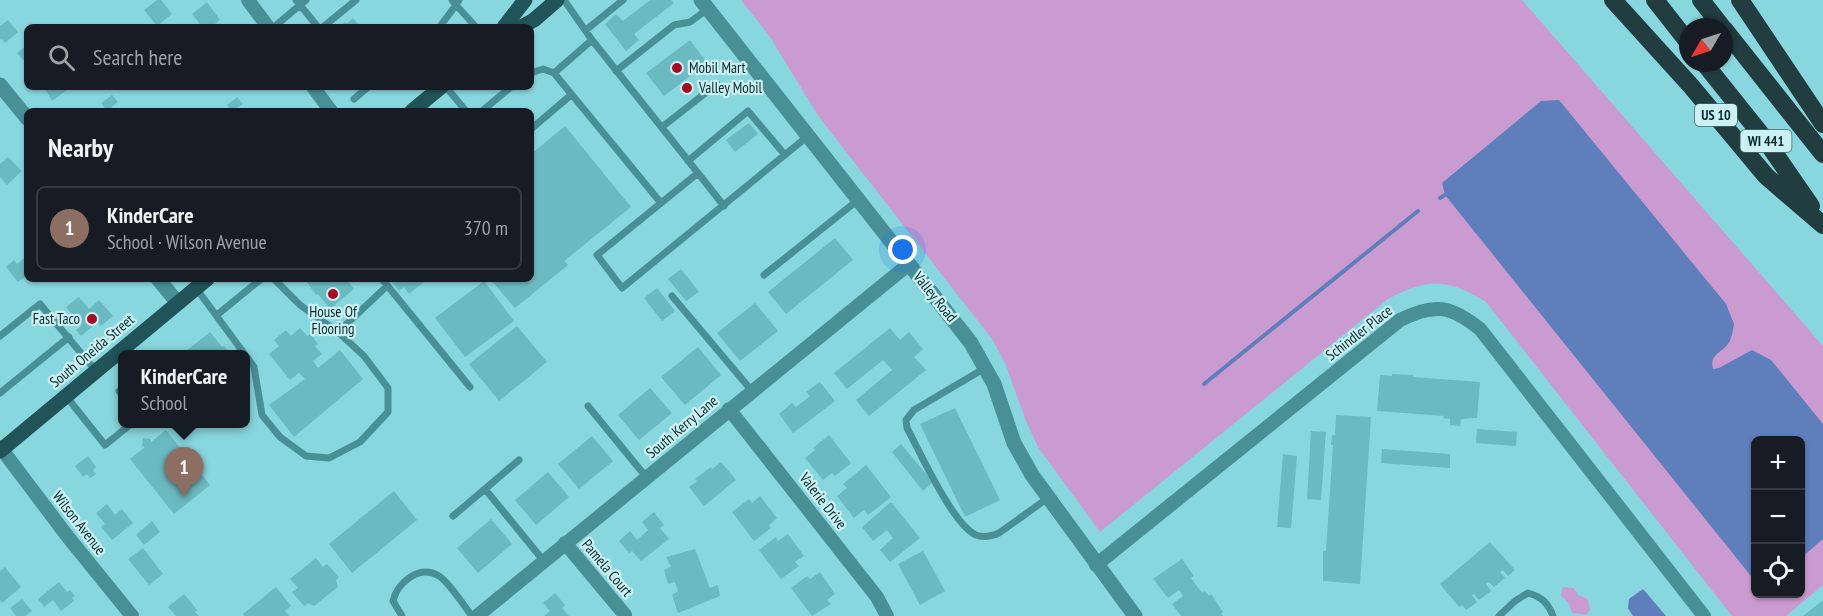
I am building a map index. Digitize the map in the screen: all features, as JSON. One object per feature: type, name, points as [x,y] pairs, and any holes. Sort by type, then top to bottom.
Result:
[{"type":"highway","name":"US 10","points":[[1612,0],[1691,86],[1766,176],[1823,224]]},
{"type":"highway","points":[[1654,0],[1679,31]]},
{"type":"highway","points":[[1701,0],[1715,18]]},
{"type":"highway","points":[[1740,0],[1823,124]]},
{"type":"highway","points":[[1733,41],[1823,154]]},
{"type":"highway","name":"WI 441","points":[[1711,72],[1764,138],[1823,224]]},
{"type":"main road","points":[[506,24],[525,0]]},
{"type":"main road","points":[[527,24],[557,0]]},
{"type":"main road","points":[[416,108],[437,90]]},
{"type":"main road","name":"South Oneida Street","points":[[121,350],[202,284]]},
{"type":"main road","name":"South Oneida Street","points":[[1,449],[118,353]]},
{"type":"street","points":[[248,0],[266,24]]},
{"type":"street","name":"Valley Road","points":[[705,4],[970,343],[994,384],[1014,442],[1032,475],[1135,616]]},
{"type":"street","points":[[0,85],[24,114]]},
{"type":"street","points":[[315,90],[329,108]]},
{"type":"street","name":"South Kerry Lane","points":[[475,616],[909,264]]},
{"type":"street","points":[[160,282],[178,303]]},
{"type":"street","name":"Schindler Place","points":[[1096,565],[1400,320],[1420,310],[1440,308],[1462,314],[1480,329],[1704,616]]},
{"type":"street","name":"Valerie Drive","points":[[729,409],[878,597],[887,616]]},
{"type":"street","name":"Wilson Avenue","points":[[1,449],[132,616]]},
{"type":"street","name":"Pamela Court","points":[[565,543],[625,615]]},
{"type":"lane","points":[[327,24],[355,0]]},
{"type":"lane","points":[[564,0],[616,71],[724,206]]},
{"type":"lane","points":[[586,30],[623,0]]},
{"type":"lane","points":[[277,24],[301,2],[316,24]]},
{"type":"lane","points":[[441,24],[456,2],[474,24]]},
{"type":"lane","points":[[616,71],[674,25],[690,22],[705,4]]},
{"type":"lane","points":[[554,73],[592,40]]},
{"type":"lane","points":[[534,72],[543,69],[554,73],[661,202]]},
{"type":"lane","points":[[662,127],[717,84]]},
{"type":"lane","points":[[354,99],[364,90]]},
{"type":"lane","points":[[448,90],[464,108]]},
{"type":"lane","points":[[486,108],[507,90]]},
{"type":"lane","points":[[534,126],[571,95]]},
{"type":"lane","points":[[688,161],[748,111],[785,155]]},
{"type":"lane","points":[[698,173],[597,255],[622,288],[808,136]]},
{"type":"lane","points":[[764,276],[858,200]]},
{"type":"lane","points":[[217,315],[257,282]]},
{"type":"lane","points":[[250,361],[254,367],[262,415],[280,437],[306,456],[328,458],[360,442],[388,412],[387,388],[364,356],[338,332],[300,305],[277,282]]},
{"type":"lane","points":[[384,282],[470,387]]},
{"type":"lane","points":[[202,284],[217,315],[242,350]]},
{"type":"lane","points":[[338,332],[387,286]]},
{"type":"lane","points":[[672,296],[752,391]]},
{"type":"lane","points":[[0,336],[40,304],[96,371]]},
{"type":"lane","points":[[0,393],[69,337]]},
{"type":"lane","points":[[985,368],[914,410],[906,420],[907,429],[952,510],[967,528],[977,535],[990,536],[999,533],[1047,498]]},
{"type":"lane","points":[[66,396],[105,445],[125,428]]},
{"type":"lane","points":[[588,406],[647,478]]},
{"type":"lane","points":[[453,516],[519,460]]},
{"type":"lane","points":[[485,489],[543,560]]},
{"type":"lane","points":[[402,616],[393,601],[399,586],[411,576],[431,573],[440,576],[475,616]]},
{"type":"lane","points":[[1499,616],[1515,601],[1528,593],[1540,596],[1550,607],[1553,616]]},
{"type":"shaded area","points":[[741,0],[1522,0],[1823,346],[1823,585],[1786,616],[1732,616],[1486,302],[1460,288],[1437,284],[1415,287],[1388,299],[1100,532],[1038,447],[1005,363],[992,339],[819,117],[770,37]]},
{"type":"shaded area","points":[[1563,587],[1574,588],[1578,595],[1588,599],[1590,610],[1586,615],[1572,613],[1569,604],[1561,595]]},
{"type":"water","points":[[1559,100],[1726,304],[1734,324],[1733,331],[1728,344],[1714,357],[1713,369],[1752,350],[1771,360],[1823,424],[1823,539],[1805,555],[1805,436],[1751,436],[1751,576],[1445,195],[1442,183],[1541,101]]},
{"type":"water","points":[[1643,589],[1666,616],[1633,616],[1628,608],[1629,599]]},
{"type":"building","points":[[157,0],[161,0],[172,14],[160,24],[155,24],[144,10]]},
{"type":"building","points":[[650,0],[671,0],[674,3],[634,34],[639,40],[626,51],[605,24],[616,14],[623,21]]},
{"type":"building","points":[[207,2],[220,20],[215,24],[200,24],[192,14]]},
{"type":"building","points":[[353,18],[358,24],[343,24]]},
{"type":"building","points":[[8,20],[18,32],[5,43],[2,39],[0,40],[0,26]]},
{"type":"building","name":"Mobil Mart","points":[[690,40],[707,63],[664,96],[646,73]]},
{"type":"building","points":[[24,47],[24,61],[17,53]]},
{"type":"building","points":[[46,90],[67,90],[52,101]]},
{"type":"building","points":[[112,95],[118,102],[111,108],[105,108],[101,103]]},
{"type":"building","points":[[237,97],[243,104],[237,108],[230,108],[227,105]]},
{"type":"building","points":[[749,123],[758,134],[735,152],[726,140]]},
{"type":"building","points":[[565,126],[631,207],[564,261],[568,265],[515,308],[493,282],[534,282],[534,152]]},
{"type":"building","points":[[8,157],[22,171],[7,185],[0,177],[0,164]]},
{"type":"building","points":[[835,238],[853,260],[786,314],[768,292]]},
{"type":"building","points":[[24,258],[24,277],[18,282],[6,267],[14,260],[17,264]]},
{"type":"building","points":[[681,269],[699,292],[686,301],[668,279]]},
{"type":"building","name":"House Of Flooring","points":[[307,282],[348,282],[354,289],[330,309],[318,294],[316,295]]},
{"type":"building","points":[[392,282],[424,282],[409,294],[404,287],[399,291]]},
{"type":"building","points":[[485,282],[514,321],[465,357],[435,318]]},
{"type":"building","points":[[657,288],[675,311],[662,321],[644,298]]},
{"type":"building","name":"Fast Taco","points":[[79,297],[89,309],[99,300],[113,316],[101,326],[98,322],[81,336],[76,330],[81,326],[66,307]]},
{"type":"building","points":[[755,303],[778,331],[740,361],[717,333]]},
{"type":"building","points":[[517,326],[547,362],[499,401],[469,364]]},
{"type":"building","points":[[300,328],[307,336],[310,334],[318,344],[315,346],[322,354],[313,361],[318,368],[340,350],[363,379],[294,437],[269,405],[305,379],[299,373],[290,380],[269,354],[279,346],[274,340],[286,330],[291,336]]},
{"type":"building","points":[[890,328],[900,340],[909,332],[923,349],[914,357],[926,370],[869,416],[856,400],[892,370],[883,360],[847,389],[834,373]]},
{"type":"building","points":[[210,332],[222,347],[224,346],[228,350],[188,350]]},
{"type":"building","points":[[698,347],[721,375],[685,405],[661,377]]},
{"type":"building","points":[[1392,374],[1480,382],[1477,418],[1461,419],[1460,426],[1450,425],[1450,419],[1443,418],[1444,416],[1377,411],[1380,375],[1392,376]]},
{"type":"building","points":[[820,382],[835,401],[793,433],[779,414],[792,403],[796,407],[810,396],[806,392]]},
{"type":"building","points":[[650,388],[672,413],[639,440],[618,415]]},
{"type":"building","points":[[955,408],[1000,500],[965,517],[920,424]]},
{"type":"building","points":[[1336,415],[1371,417],[1360,584],[1323,581],[1323,551],[1326,551],[1333,445],[1331,445],[1332,435],[1335,435]]},
{"type":"building","points":[[179,428],[192,428],[184,434]]},
{"type":"building","points":[[1477,429],[1517,432],[1516,446],[1476,443]]},
{"type":"building","points":[[166,430],[210,485],[174,514],[130,459],[145,447],[142,446],[143,438],[151,439],[151,442]]},
{"type":"building","points":[[1311,431],[1326,432],[1321,500],[1307,499]]},
{"type":"building","points":[[829,435],[851,463],[835,476],[832,473],[823,480],[805,458]]},
{"type":"building","points":[[592,436],[613,461],[579,489],[558,464]]},
{"type":"building","points":[[901,444],[933,482],[923,491],[892,452]]},
{"type":"building","points":[[1382,449],[1450,454],[1450,468],[1381,463]]},
{"type":"building","points":[[1283,454],[1297,456],[1291,528],[1277,527]]},
{"type":"building","points":[[88,456],[96,467],[93,470],[96,474],[90,478],[87,474],[83,477],[75,466]]},
{"type":"building","points":[[721,462],[736,480],[704,506],[689,487],[697,481],[695,479]]},
{"type":"building","points":[[866,465],[891,497],[868,515],[864,510],[854,518],[837,496],[847,488],[843,484]]},
{"type":"building","points":[[548,472],[569,497],[536,525],[515,500]]},
{"type":"building","points":[[394,491],[417,520],[352,573],[329,544]]},
{"type":"building","points":[[760,496],[777,518],[769,525],[771,528],[754,541],[732,512],[749,499],[752,503]]},
{"type":"building","points":[[891,502],[920,538],[890,562],[880,550],[893,538],[887,530],[873,541],[862,527]]},
{"type":"building","points":[[107,504],[115,515],[122,509],[133,523],[112,540],[101,527],[105,524],[96,513]]},
{"type":"building","points":[[654,512],[664,525],[660,528],[669,539],[641,561],[632,551],[629,553],[619,541],[630,531],[637,540],[648,530],[642,522]]},
{"type":"building","points":[[491,519],[512,544],[478,573],[457,548]]},
{"type":"building","points":[[152,521],[160,532],[144,545],[136,535]]},
{"type":"building","points":[[788,534],[804,556],[795,562],[799,566],[781,579],[759,550],[776,537],[778,541]]},
{"type":"building","points":[[1490,542],[1515,570],[1508,576],[1503,570],[1500,572],[1505,578],[1494,587],[1489,582],[1486,584],[1491,591],[1479,600],[1474,594],[1472,595],[1477,602],[1466,610],[1462,605],[1459,607],[1440,584]]},
{"type":"building","points":[[143,548],[163,574],[149,585],[128,559]]},
{"type":"building","points":[[695,549],[710,588],[718,585],[720,596],[678,613],[672,595],[678,591],[675,582],[668,584],[664,570],[671,567],[666,557]]},
{"type":"building","points":[[923,551],[945,591],[920,605],[898,564]]},
{"type":"building","points":[[316,558],[323,567],[327,564],[339,577],[336,580],[338,587],[314,606],[308,603],[304,606],[292,592],[298,588],[290,579]]},
{"type":"building","points":[[1182,559],[1194,576],[1191,578],[1202,593],[1205,591],[1209,596],[1211,594],[1223,612],[1221,613],[1223,616],[1181,616],[1172,604],[1183,596],[1179,590],[1168,598],[1153,579]]},
{"type":"building","points":[[5,567],[21,587],[2,603],[0,600],[0,571]]},
{"type":"building","points":[[820,572],[835,594],[827,600],[831,604],[812,616],[791,588],[807,576],[810,579]]},
{"type":"building","points":[[59,582],[67,592],[70,590],[75,596],[72,598],[74,601],[61,611],[53,600],[44,607],[38,599]]},
{"type":"building","points":[[276,587],[291,606],[285,611],[289,616],[244,616],[243,614]]},
{"type":"building","points":[[555,593],[565,605],[562,608],[569,616],[544,616],[550,611],[543,603]]},
{"type":"building","points":[[184,594],[199,616],[176,616],[168,607]]},
{"type":"building","points":[[22,599],[32,611],[25,616],[16,616],[10,608]]},
{"type":"building","points":[[1823,600],[1823,616],[1803,616]]},
{"type":"waterway","points":[[1440,198],[1445,195]]},
{"type":"waterway","points":[[1204,384],[1418,211]]},
{"type":"place","name":"Mobil Mart","points":[[677,68]]},
{"type":"place","name":"Valley Mobil","points":[[687,88]]},
{"type":"place","name":"House Of Flooring","points":[[333,294]]},
{"type":"place","name":"Fast Taco","points":[[92,319]]},
{"type":"place","name":"KinderCare","points":[[184,497]]}]
